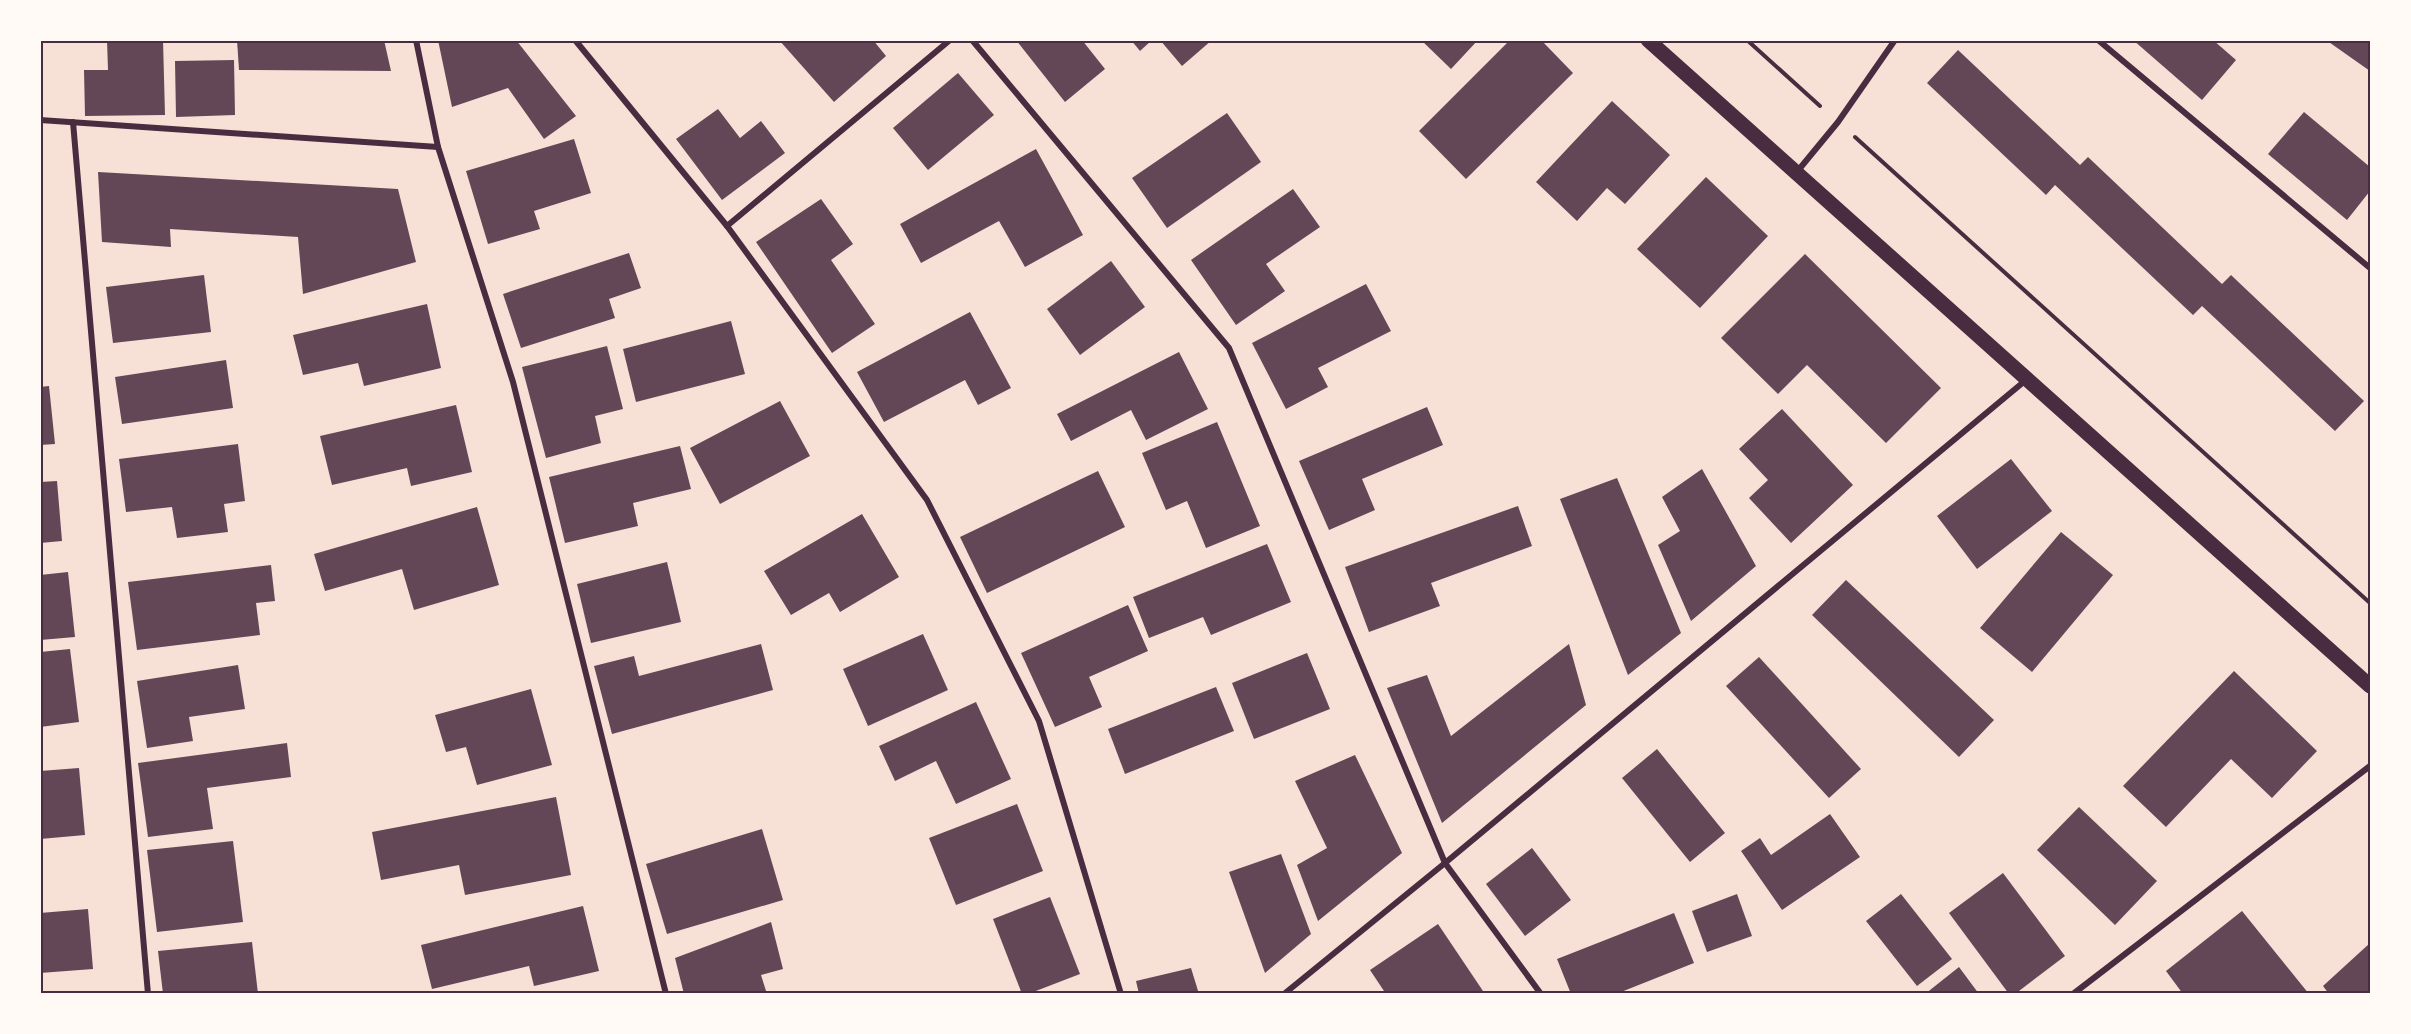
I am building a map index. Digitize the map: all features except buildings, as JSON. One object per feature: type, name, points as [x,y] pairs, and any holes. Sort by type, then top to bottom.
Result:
[{"type":"main road","points":[[1648,40],[2370,686]]},
{"type":"street","points":[[416,40],[438,147],[513,382],[666,993]]},
{"type":"street","points":[[575,40],[727,226],[927,500],[1039,721],[1121,993]]},
{"type":"street","points":[[727,226],[950,40]]},
{"type":"street","points":[[972,40],[1229,348],[1445,863],[1541,993]]},
{"type":"street","points":[[1795,173],[1838,122],[1895,40]]},
{"type":"street","points":[[2098,40],[2370,268]]},
{"type":"street","points":[[40,120],[438,147]]},
{"type":"street","points":[[73,122],[148,993]]},
{"type":"street","points":[[1284,993],[1445,863],[2026,380]]},
{"type":"street","points":[[2073,993],[2370,766]]},
{"type":"path","points":[[1747,40],[2370,603]]}]
